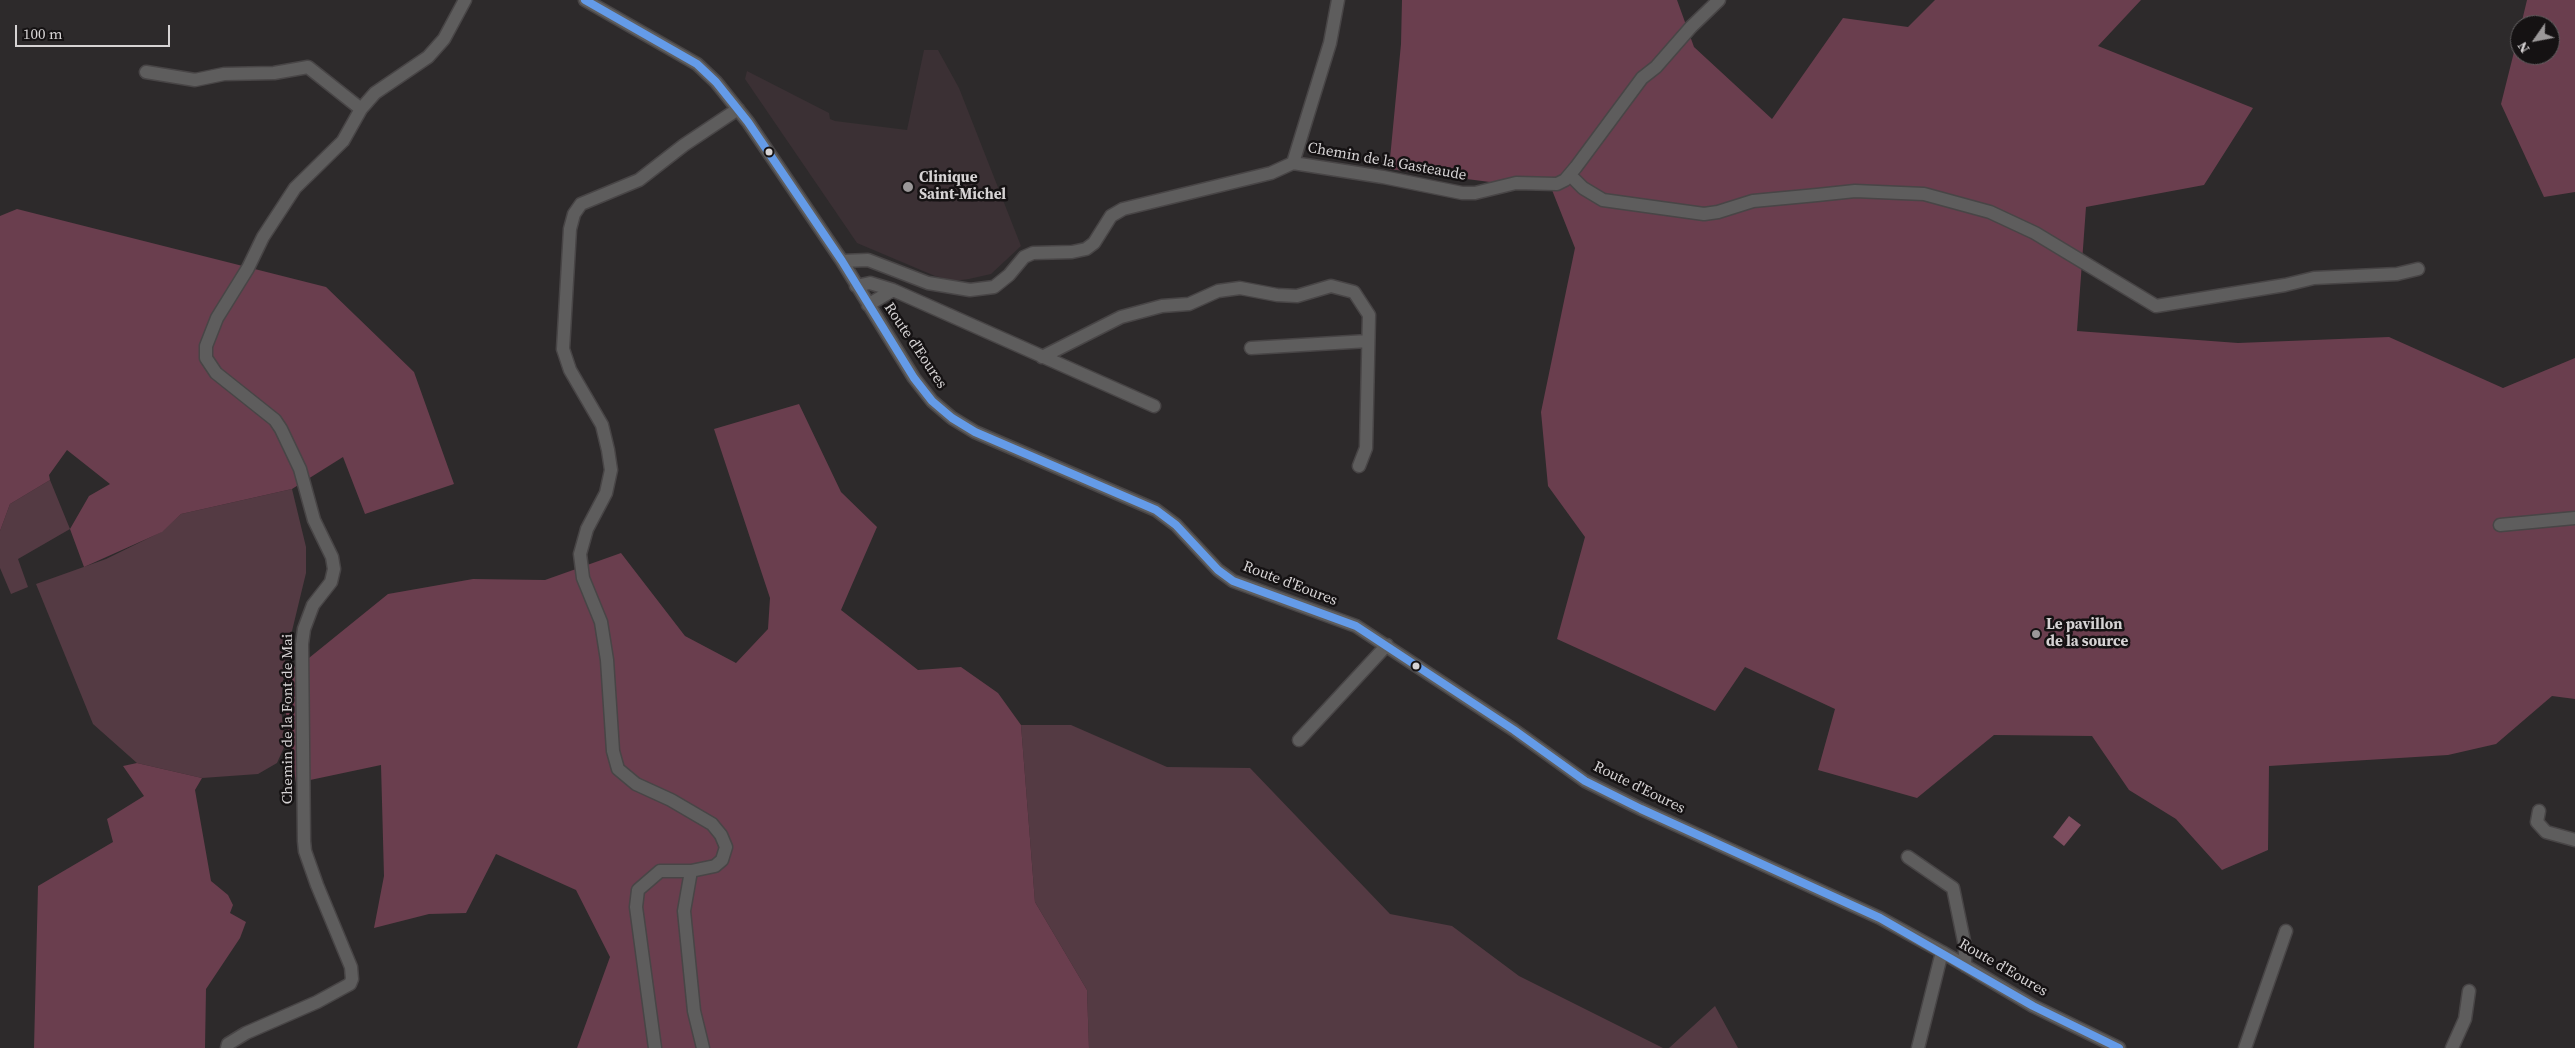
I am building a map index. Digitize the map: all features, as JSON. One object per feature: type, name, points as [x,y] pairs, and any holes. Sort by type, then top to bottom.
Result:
[{"type":"street","name":"Chemin de la Font de Mai","points":[[227,1048],[228,1044],[246,1033],[317,1002],[350,984],[352,979],[351,967],[317,885],[305,851],[304,841],[302,644],[304,629],[313,605],[331,582],[334,569],[332,557],[314,520],[300,469],[281,429],[275,420],[216,373],[206,358],[206,346],[217,318],[273,221],[295,188],[343,141],[361,108],[375,93],[428,57],[444,39],[465,0]]},
{"type":"street","name":"Route d'Eoures","points":[[585,0],[697,64],[716,82],[738,109],[842,261],[914,378],[932,401],[952,418],[975,432],[1156,510],[1176,525],[1218,570],[1233,581],[1356,626],[1514,730],[1585,781],[1641,809],[1880,918],[1942,952],[2032,1006],[2119,1048]]},
{"type":"street","points":[[842,261],[868,260],[928,283],[970,290],[994,287],[1009,275],[1024,257],[1033,253],[1072,252],[1086,249],[1094,243],[1111,216],[1123,209],[1271,173],[1293,163],[1330,44],[1338,0]]},
{"type":"street","points":[[1719,0],[1691,27],[1656,67],[1642,78],[1570,175],[1583,188],[1603,200],[1704,214],[1718,212],[1753,201],[1855,191],[1924,194],[1990,212],[2035,233],[2156,306],[2285,286],[2314,278],[2397,274],[2418,269]]},
{"type":"street","points":[[146,72],[194,80],[224,74],[274,73],[308,68],[361,108]]},
{"type":"street","points":[[655,1048],[636,907],[638,890],[660,871],[691,871],[715,866],[722,860],[726,847],[721,835],[712,824],[671,800],[636,784],[623,774],[618,768],[613,751],[607,660],[601,622],[583,578],[580,554],[587,529],[606,493],[611,470],[602,425],[570,370],[563,349],[570,228],[574,214],[582,204],[639,180],[684,145],[738,109]]},
{"type":"street","name":"Chemin de la Gasteaude","points":[[1293,163],[1462,193],[1474,193],[1516,183],[1557,184],[1566,180],[1570,175]]},
{"type":"street","points":[[856,286],[870,283],[893,290],[1154,406]]},
{"type":"street","points":[[1042,357],[1121,317],[1162,306],[1189,304],[1218,291],[1240,288],[1290,295],[1331,286],[1354,292],[1369,315],[1366,448],[1359,466]]},
{"type":"street","points":[[868,305],[893,290]]},
{"type":"street","points":[[1251,348],[1368,342]]},
{"type":"street","points":[[2500,525],[2575,518]]},
{"type":"street","points":[[1300,740],[1387,645]]},
{"type":"street","points":[[2539,810],[2537,822],[2546,832],[2575,840]]},
{"type":"street","points":[[1908,857],[1953,888],[1966,946],[1965,966]]},
{"type":"street","points":[[691,871],[684,911],[685,936],[694,1011],[703,1048]]},
{"type":"street","points":[[2245,1048],[2286,931]]},
{"type":"street","points":[[1918,1048],[1942,952]]},
{"type":"street","points":[[2452,1048],[2465,1019],[2470,991]]},
{"type":"shaded area","points":[[1402,0],[1677,0],[1694,47],[1772,119],[1843,18],[1908,27],[1935,0],[2141,0],[2098,46],[2253,108],[2204,185],[2086,207],[2077,331],[2238,343],[2389,337],[2503,388],[2575,358],[2575,699],[2552,696],[2496,744],[2448,755],[2269,766],[2268,850],[2222,870],[2176,819],[2129,790],[2092,736],[1994,735],[1917,798],[1818,770],[1835,709],[1745,667],[1715,711],[1557,639],[1585,537],[1548,486],[1541,412],[1575,248],[1552,190],[1389,169],[1401,44]]},
{"type":"shaded area","points":[[2527,0],[2575,0],[2575,192],[2544,197],[2501,104],[2511,65],[2560,65],[2560,15],[2523,15]]},
{"type":"shaded area","name":"Clinique Saint-Michel","points":[[924,50],[938,50],[959,88],[1021,246],[991,274],[954,281],[935,276],[857,243],[745,79],[747,71],[829,113],[830,119],[835,121],[907,130]]},
{"type":"shaded area","points":[[17,209],[326,287],[414,372],[454,484],[365,514],[343,457],[292,489],[181,514],[162,532],[84,567],[70,529],[89,496],[110,484],[67,450],[49,475],[50,480],[10,504],[0,531],[0,216]]},
{"type":"shaded area","points":[[799,404],[841,492],[877,527],[841,610],[918,670],[961,667],[998,693],[1021,725],[1035,902],[1087,990],[1089,1048],[577,1048],[610,957],[576,890],[496,854],[466,913],[429,914],[374,928],[384,876],[381,765],[296,783],[286,717],[288,669],[304,662],[388,594],[473,579],[545,580],[621,553],[685,636],[736,663],[768,629],[770,598],[714,429]]},
{"type":"shaded area","points":[[50,480],[70,529],[18,559],[28,587],[11,594],[0,568],[0,531],[10,504]]},
{"type":"shaded area","points":[[292,489],[306,547],[306,573],[285,660],[281,708],[285,745],[277,763],[258,774],[202,778],[137,763],[93,724],[36,584],[106,559],[161,532],[181,514]]},
{"type":"shaded area","points":[[1021,725],[1071,725],[1167,767],[1250,768],[1390,914],[1452,926],[1519,976],[1663,1048],[1089,1048],[1087,990],[1035,902]]},
{"type":"shaded area","points":[[137,763],[202,778],[195,790],[211,881],[228,895],[233,905],[230,913],[246,922],[240,938],[206,989],[205,1048],[34,1048],[38,886],[113,842],[107,819],[144,796],[123,766]]},
{"type":"shaded area","points":[[2069,816],[2081,825],[2064,846],[2053,837]]},
{"type":"shaded area","points":[[1715,1006],[1738,1048],[1669,1048]]},
{"type":"transit line","points":[[585,0],[697,64],[716,82],[748,122],[842,261],[914,378],[932,401],[952,418],[975,432],[1156,510],[1176,525],[1218,570],[1233,581],[1356,626],[1514,730],[1585,781],[1641,809],[1880,918],[2033,1006],[2119,1048]]},
{"type":"place","name":"Clinique Saint-Michel","points":[[908,187]]},
{"type":"place","name":"Le pavillon de la source","points":[[2036,634]]}]
